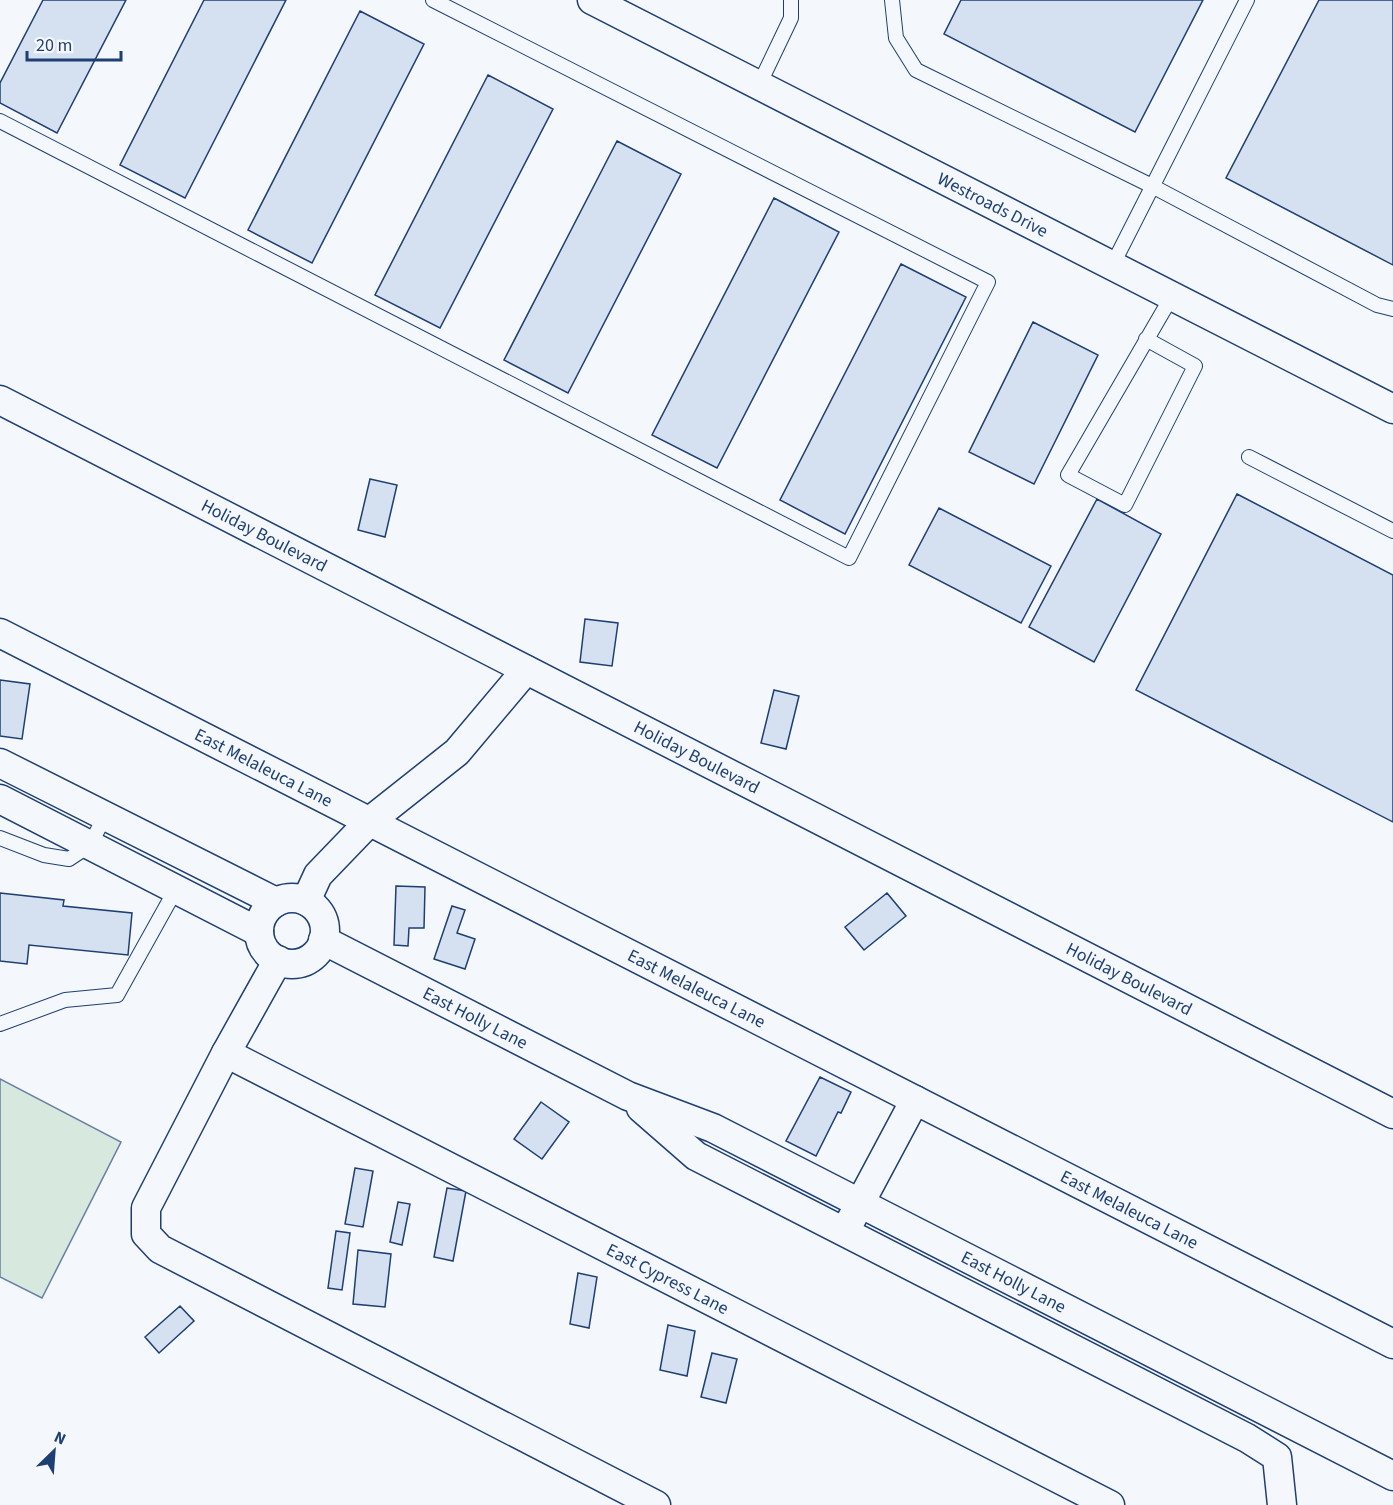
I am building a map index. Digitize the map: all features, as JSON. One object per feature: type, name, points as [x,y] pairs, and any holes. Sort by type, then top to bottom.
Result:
[{"type":"street","name":"Westroads Drive","points":[[592,0],[1393,409]]},
{"type":"street","name":"Holiday Boulevard","points":[[0,400],[1393,1114]]},
{"type":"street","name":"East Melaleuca Lane","points":[[0,633],[1393,1344]]},
{"type":"street","points":[[306,901],[318,875],[370,821],[457,752],[526,670]]},
{"type":"street","points":[[0,763],[276,902]]},
{"type":"street","points":[[0,799],[259,932]]},
{"type":"street","points":[[286,898],[306,901],[322,917],[325,928],[319,950],[311,958],[300,962],[289,963],[278,960],[265,949],[260,941],[259,932],[263,914],[276,902],[286,898]]},
{"type":"street","name":"East Holly Lane","points":[[323,940],[628,1096],[713,1128],[1393,1476]]},
{"type":"street","points":[[278,960],[226,1053],[146,1208],[146,1234],[160,1249],[656,1505]]},
{"type":"street","name":"East Cypress Lane","points":[[226,1053],[1110,1505]]},
{"type":"street","name":"East Holly Lane","points":[[628,1096],[696,1156],[1247,1438],[1277,1457],[1282,1505]]},
{"type":"street","points":[[844,1232],[915,1100]]},
{"type":"lane","points":[[0,121],[849,558],[988,282],[433,0]]},
{"type":"lane","points":[[759,85],[791,18],[792,0]]},
{"type":"lane","points":[[892,0],[896,38],[916,70],[1152,186],[1377,305],[1393,309]]},
{"type":"lane","points":[[1112,266],[1247,0]]},
{"type":"lane","points":[[1146,339],[1195,366],[1125,505],[1068,475],[1146,339],[1172,296]]},
{"type":"lane","points":[[1249,458],[1393,531]]},
{"type":"lane","points":[[0,838],[44,855],[69,858],[90,845],[105,816]]},
{"type":"lane","points":[[0,1024],[65,1000],[117,995],[176,889]]},
{"type":"shaded area","points":[[0,1079],[121,1142],[42,1298],[0,1277]]},
{"type":"building","points":[[43,0],[126,0],[57,133],[0,103],[0,83]]},
{"type":"building","points":[[204,0],[286,0],[185,198],[120,165]]},
{"type":"building","points":[[961,0],[1203,0],[1135,132],[944,34]]},
{"type":"building","points":[[1319,0],[1393,0],[1393,265],[1226,178]]},
{"type":"building","points":[[360,11],[424,44],[312,263],[248,230]]},
{"type":"building","points":[[488,75],[553,109],[440,328],[375,295]]},
{"type":"building","points":[[617,141],[681,174],[568,393],[504,360]]},
{"type":"building","points":[[774,198],[839,232],[717,468],[652,435]]},
{"type":"building","points":[[901,264],[966,297],[845,534],[780,500]]},
{"type":"building","points":[[1033,322],[1098,355],[1034,484],[969,452]]},
{"type":"building","points":[[370,479],[397,485],[385,537],[358,530]]},
{"type":"building","points":[[1237,494],[1393,575],[1393,822],[1136,690]]},
{"type":"building","points":[[1097,499],[1161,534],[1094,662],[1029,627]]},
{"type":"building","points":[[939,508],[1051,566],[1021,623],[909,565]]},
{"type":"building","points":[[585,619],[618,623],[612,666],[580,662]]},
{"type":"building","points":[[0,680],[30,684],[22,739],[0,736]]},
{"type":"building","points":[[774,690],[799,696],[786,749],[761,743]]},
{"type":"building","points":[[396,886],[425,887],[424,928],[409,928],[408,946],[394,945]]},
{"type":"building","points":[[0,893],[64,900],[63,906],[132,913],[128,955],[29,945],[27,964],[0,961]]},
{"type":"building","points":[[887,893],[906,916],[864,950],[845,927]]},
{"type":"building","points":[[452,906],[465,910],[457,933],[475,939],[465,969],[434,959]]},
{"type":"building","points":[[820,1077],[851,1092],[841,1113],[838,1112],[816,1156],[786,1141]]},
{"type":"building","points":[[541,1102],[569,1122],[542,1159],[514,1139]]},
{"type":"building","points":[[355,1168],[373,1171],[363,1227],[345,1224]]},
{"type":"building","points":[[447,1188],[466,1191],[453,1261],[434,1257]]},
{"type":"building","points":[[398,1202],[410,1204],[402,1245],[390,1242]]},
{"type":"building","points":[[336,1231],[350,1233],[342,1290],[328,1288]]},
{"type":"building","points":[[358,1250],[391,1254],[385,1307],[353,1304]]},
{"type":"building","points":[[578,1273],[597,1277],[589,1328],[570,1324]]},
{"type":"building","points":[[180,1306],[194,1321],[159,1353],[145,1337]]},
{"type":"building","points":[[668,1325],[695,1331],[687,1376],[660,1370]]},
{"type":"building","points":[[712,1353],[737,1359],[726,1403],[701,1397]]}]
